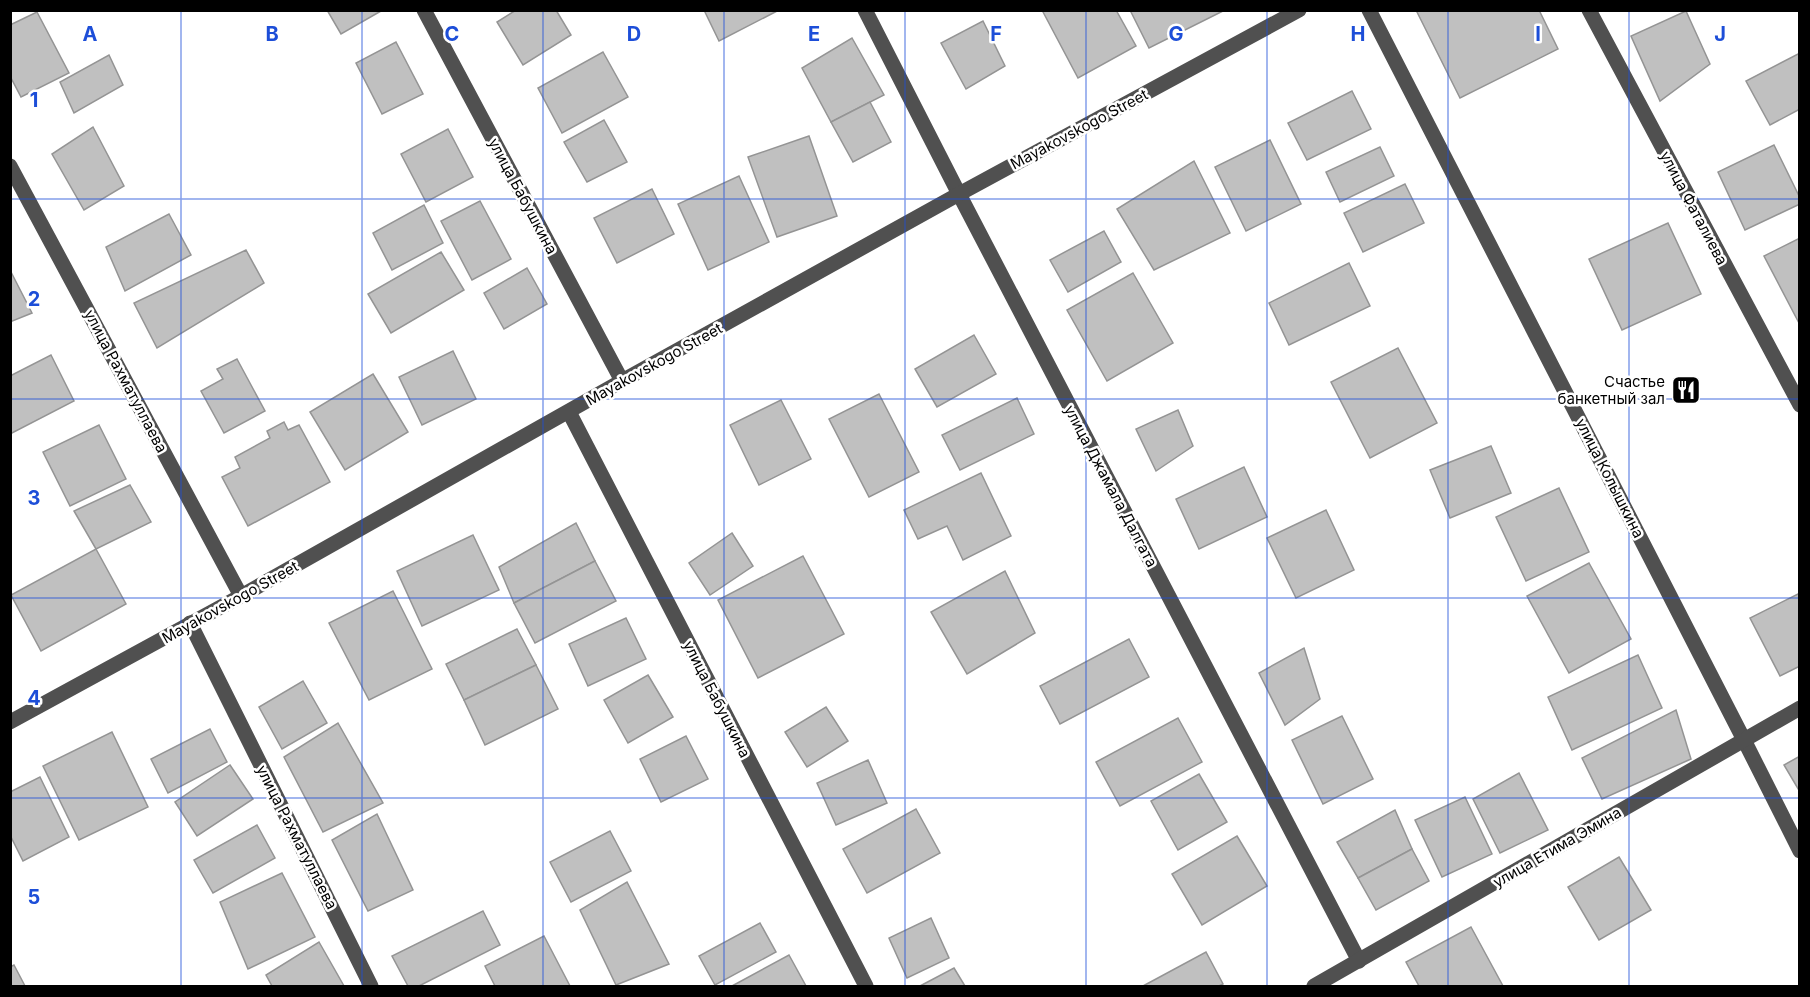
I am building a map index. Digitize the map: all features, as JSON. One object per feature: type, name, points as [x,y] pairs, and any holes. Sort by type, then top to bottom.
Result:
[{"type":"street","name":"улица Бабушкина","points":[[423,10],[622,381]]},
{"type":"street","name":"улица Джамала Далгата","points":[[865,10],[1359,961]]},
{"type":"street","name":"Mayakovskogo Street","points":[[10,722],[241,596],[959,194],[1299,10]]},
{"type":"street","name":"улица Колышкина","points":[[1370,10],[1800,851]]},
{"type":"street","name":"улица Фаталиева","points":[[1589,10],[1800,405]]},
{"type":"street","name":"улица Рахматуллаева","points":[[10,166],[241,596]]},
{"type":"street","name":"улица Бабушкина","points":[[569,412],[866,987]]},
{"type":"street","name":"улица Рахматуллаева","points":[[190,623],[371,987]]},
{"type":"street","name":"улица Етима Эмина","points":[[1314,987],[1800,708]]},
{"type":"building","points":[[327,10],[381,10],[381,11],[341,34]]},
{"type":"building","points":[[516,10],[556,10],[571,35],[523,65],[497,22]]},
{"type":"building","points":[[704,10],[779,10],[719,41]]},
{"type":"building","points":[[1042,10],[1116,10],[1136,46],[1078,78]]},
{"type":"building","points":[[1130,10],[1223,10],[1223,11],[1149,48]]},
{"type":"building","points":[[1416,10],[1539,10],[1558,49],[1460,98]]},
{"type":"building","points":[[1686,11],[1710,64],[1660,101],[1631,36]]},
{"type":"building","points":[[37,12],[69,73],[21,97],[10,76],[10,25]]},
{"type":"building","points":[[983,21],[1005,66],[966,89],[941,43]]},
{"type":"building","points":[[852,38],[884,95],[831,122],[802,68]]},
{"type":"building","points":[[396,42],[423,94],[382,114],[356,63]]},
{"type":"building","points":[[603,52],[628,97],[562,133],[538,88]]},
{"type":"building","points":[[1800,53],[1800,109],[1770,125],[1746,81]]},
{"type":"building","points":[[109,55],[123,85],[74,113],[60,82]]},
{"type":"building","points":[[1352,91],[1371,129],[1307,160],[1288,123]]},
{"type":"building","points":[[870,102],[891,142],[853,162],[831,122]]},
{"type":"building","points":[[604,120],[627,162],[587,182],[564,142]]},
{"type":"building","points":[[93,127],[124,186],[84,210],[52,154]]},
{"type":"building","points":[[448,129],[473,177],[426,202],[401,154]]},
{"type":"building","points":[[809,136],[837,216],[777,237],[748,157]]},
{"type":"building","points":[[1270,140],[1301,204],[1246,231],[1215,167]]},
{"type":"building","points":[[1774,145],[1800,198],[1800,204],[1745,230],[1718,172]]},
{"type":"building","points":[[1380,147],[1394,176],[1340,202],[1326,172]]},
{"type":"building","points":[[1194,161],[1230,233],[1154,270],[1117,209]]},
{"type":"building","points":[[739,176],[769,242],[708,270],[678,204]]},
{"type":"building","points":[[1405,184],[1424,223],[1363,252],[1344,213]]},
{"type":"building","points":[[652,189],[674,234],[617,263],[594,218]]},
{"type":"building","points":[[480,201],[511,259],[472,280],[441,221]]},
{"type":"building","points":[[424,205],[443,243],[392,270],[373,233]]},
{"type":"building","points":[[169,214],[191,255],[125,291],[106,247]]},
{"type":"building","points":[[1668,223],[1701,294],[1622,330],[1589,259]]},
{"type":"building","points":[[1104,231],[1121,262],[1068,292],[1050,260]]},
{"type":"building","points":[[1800,238],[1800,325],[1764,256]]},
{"type":"building","points":[[246,250],[264,283],[157,348],[134,303]]},
{"type":"building","points":[[441,252],[464,290],[391,333],[368,294]]},
{"type":"building","points":[[1349,263],[1370,306],[1289,345],[1269,303]]},
{"type":"building","points":[[527,268],[547,304],[504,329],[484,293]]},
{"type":"building","points":[[10,270],[32,313],[10,322]]},
{"type":"building","points":[[1133,273],[1173,343],[1107,381],[1067,310]]},
{"type":"building","points":[[974,335],[996,374],[937,407],[915,369]]},
{"type":"building","points":[[1398,348],[1437,423],[1370,458],[1331,382]]},
{"type":"building","points":[[453,351],[476,399],[422,425],[399,377]]},
{"type":"building","points":[[51,355],[74,401],[10,434],[10,376]]},
{"type":"building","points":[[237,359],[265,411],[224,433],[201,391],[223,379],[217,369]]},
{"type":"building","points":[[373,374],[408,432],[345,470],[310,412]]},
{"type":"building","points":[[879,394],[919,472],[869,497],[829,419]]},
{"type":"building","points":[[1017,398],[1034,434],[960,470],[942,435]]},
{"type":"building","points":[[781,400],[811,459],[759,485],[730,425]]},
{"type":"building","points":[[1178,410],[1193,446],[1156,471],[1136,429]]},
{"type":"building","points":[[284,422],[288,430],[299,425],[330,482],[248,526],[222,477],[240,468],[235,457],[270,438],[267,431]]},
{"type":"building","points":[[99,425],[126,479],[70,506],[43,452]]},
{"type":"building","points":[[1491,446],[1511,493],[1450,518],[1430,470]]},
{"type":"building","points":[[1244,467],[1267,517],[1199,549],[1176,499]]},
{"type":"building","points":[[981,473],[1011,536],[963,560],[947,526],[918,539],[904,510]]},
{"type":"building","points":[[130,485],[151,522],[96,549],[74,511]]},
{"type":"building","points":[[1559,488],[1589,552],[1526,581],[1496,517]]},
{"type":"building","points":[[1326,510],[1354,570],[1296,598],[1267,538]]},
{"type":"building","points":[[576,523],[595,561],[514,603],[499,567]]},
{"type":"building","points":[[732,533],[753,566],[710,595],[689,563]]},
{"type":"building","points":[[473,535],[499,590],[422,626],[397,571]]},
{"type":"building","points":[[96,549],[126,604],[41,651],[11,595]]},
{"type":"building","points":[[803,556],[844,634],[758,678],[718,600]]},
{"type":"building","points":[[595,561],[616,601],[535,643],[514,603]]},
{"type":"building","points":[[1589,563],[1631,639],[1569,673],[1527,596]]},
{"type":"building","points":[[1005,571],[1035,633],[967,674],[931,612]]},
{"type":"building","points":[[393,591],[432,669],[369,700],[329,623]]},
{"type":"building","points":[[1800,593],[1800,666],[1780,676],[1750,618]]},
{"type":"building","points":[[626,618],[646,659],[588,686],[569,644]]},
{"type":"building","points":[[517,629],[536,665],[464,700],[446,664]]},
{"type":"building","points":[[1129,639],[1149,677],[1060,724],[1040,686]]},
{"type":"building","points":[[1304,648],[1320,699],[1285,725],[1259,673]]},
{"type":"building","points":[[1638,655],[1662,708],[1572,750],[1548,697]]},
{"type":"building","points":[[536,665],[558,709],[485,745],[464,700]]},
{"type":"building","points":[[648,675],[673,717],[628,743],[604,700]]},
{"type":"building","points":[[303,681],[327,723],[282,749],[259,707]]},
{"type":"building","points":[[826,707],[848,741],[807,767],[785,732]]},
{"type":"building","points":[[1676,710],[1691,759],[1602,799],[1582,758]]},
{"type":"building","points":[[1342,716],[1373,779],[1323,804],[1292,740]]},
{"type":"building","points":[[1178,718],[1202,762],[1120,806],[1096,762]]},
{"type":"building","points":[[338,723],[383,803],[323,832],[284,757]]},
{"type":"building","points":[[210,729],[227,762],[168,793],[151,759]]},
{"type":"building","points":[[112,732],[148,807],[79,840],[43,766]]},
{"type":"building","points":[[686,736],[708,779],[661,802],[640,759]]},
{"type":"building","points":[[1800,756],[1800,792],[1784,765]]},
{"type":"building","points":[[868,760],[887,803],[836,825],[817,783]]},
{"type":"building","points":[[230,765],[253,799],[197,836],[175,802]]},
{"type":"building","points":[[1519,773],[1548,830],[1500,853],[1473,799]]},
{"type":"building","points":[[1199,774],[1227,822],[1178,850],[1151,801]]},
{"type":"building","points":[[40,777],[69,837],[23,861],[10,835],[10,792]]},
{"type":"building","points":[[1465,797],[1492,854],[1442,877],[1415,820]]},
{"type":"building","points":[[916,809],[940,853],[867,893],[843,849]]},
{"type":"building","points":[[1395,810],[1412,849],[1358,878],[1337,842]]},
{"type":"building","points":[[377,814],[413,890],[368,911],[332,840]]},
{"type":"building","points":[[257,825],[275,858],[213,893],[194,860]]},
{"type":"building","points":[[610,831],[631,871],[571,902],[550,862]]},
{"type":"building","points":[[1237,836],[1267,886],[1202,925],[1172,874]]},
{"type":"building","points":[[1412,849],[1429,881],[1376,910],[1358,878]]},
{"type":"building","points":[[1619,857],[1651,910],[1599,940],[1568,887]]},
{"type":"building","points":[[282,873],[315,937],[248,969],[220,902]]},
{"type":"building","points":[[627,882],[669,964],[616,985],[580,910]]},
{"type":"building","points":[[483,911],[500,945],[419,986],[408,986],[392,956]]},
{"type":"building","points":[[931,918],[949,958],[907,978],[889,938]]},
{"type":"building","points":[[760,923],[776,952],[715,985],[699,956]]},
{"type":"building","points":[[1471,927],[1503,986],[1419,986],[1406,962]]},
{"type":"building","points":[[544,936],[570,986],[495,986],[485,966]]},
{"type":"building","points":[[319,942],[344,986],[272,986],[266,975]]},
{"type":"building","points":[[1206,952],[1223,984],[1219,986],[1143,986]]},
{"type":"building","points":[[789,955],[806,986],[732,986]]},
{"type":"building","points":[[14,965],[25,986],[10,986],[10,967]]},
{"type":"building","points":[[954,968],[965,986],[920,986]]},
{"type":"place","name":"Счастье банкетный зал","points":[[1686,390]]}]
